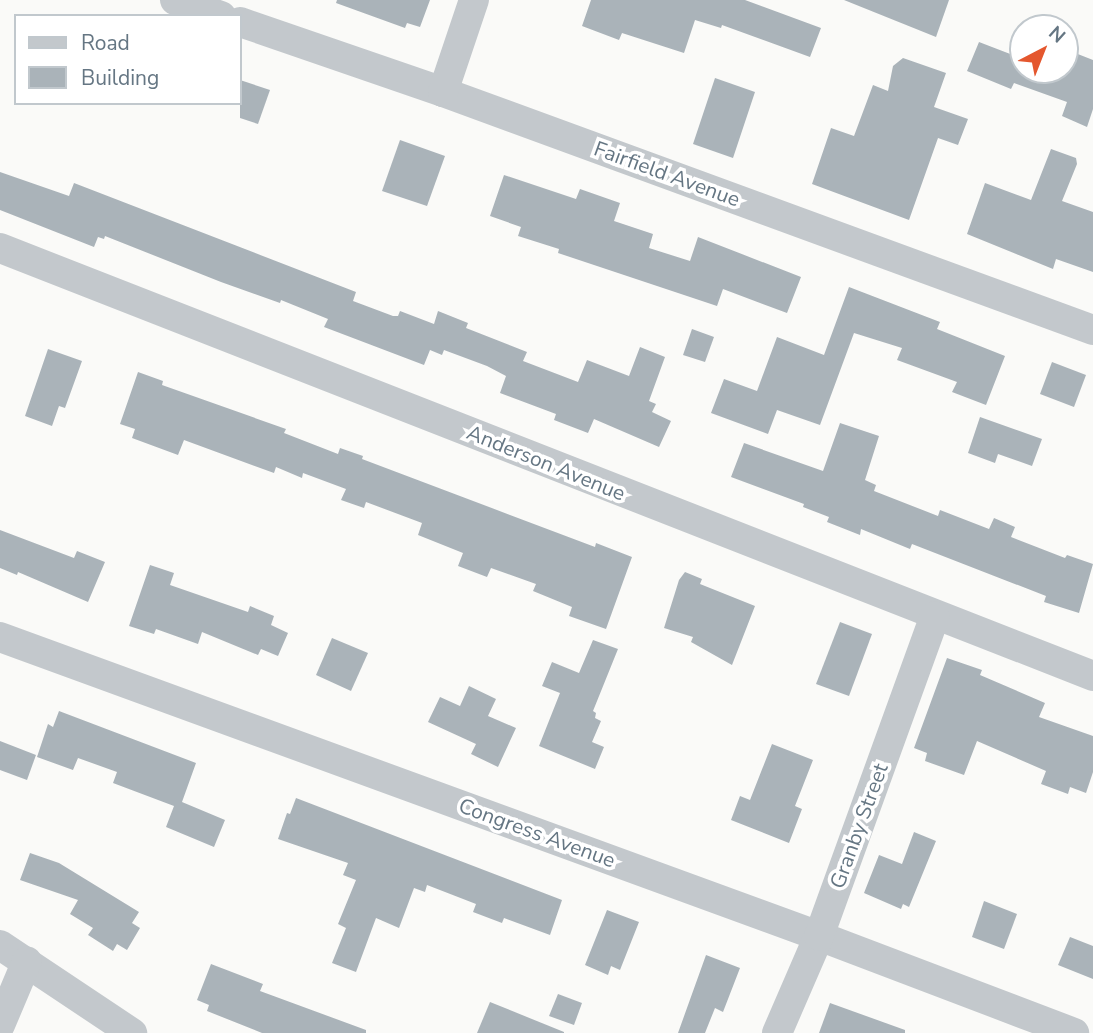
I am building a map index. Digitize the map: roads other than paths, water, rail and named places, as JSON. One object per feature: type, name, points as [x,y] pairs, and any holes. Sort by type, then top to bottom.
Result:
[{"type":"street","points":[[175,0],[215,14]]},
{"type":"street","points":[[443,92],[474,0]]},
{"type":"street","name":"Fairfield Avenue","points":[[242,23],[443,92],[1093,330]]},
{"type":"street","name":"Anderson Avenue","points":[[2,253],[1093,676]]},
{"type":"street","name":"Granby Street","points":[[777,1033],[819,936],[935,616]]},
{"type":"street","name":"Congress Avenue","points":[[0,637],[819,936],[1073,1033]]},
{"type":"street","points":[[0,945],[132,1033]]},
{"type":"street","points":[[0,1025],[27,961]]}]
